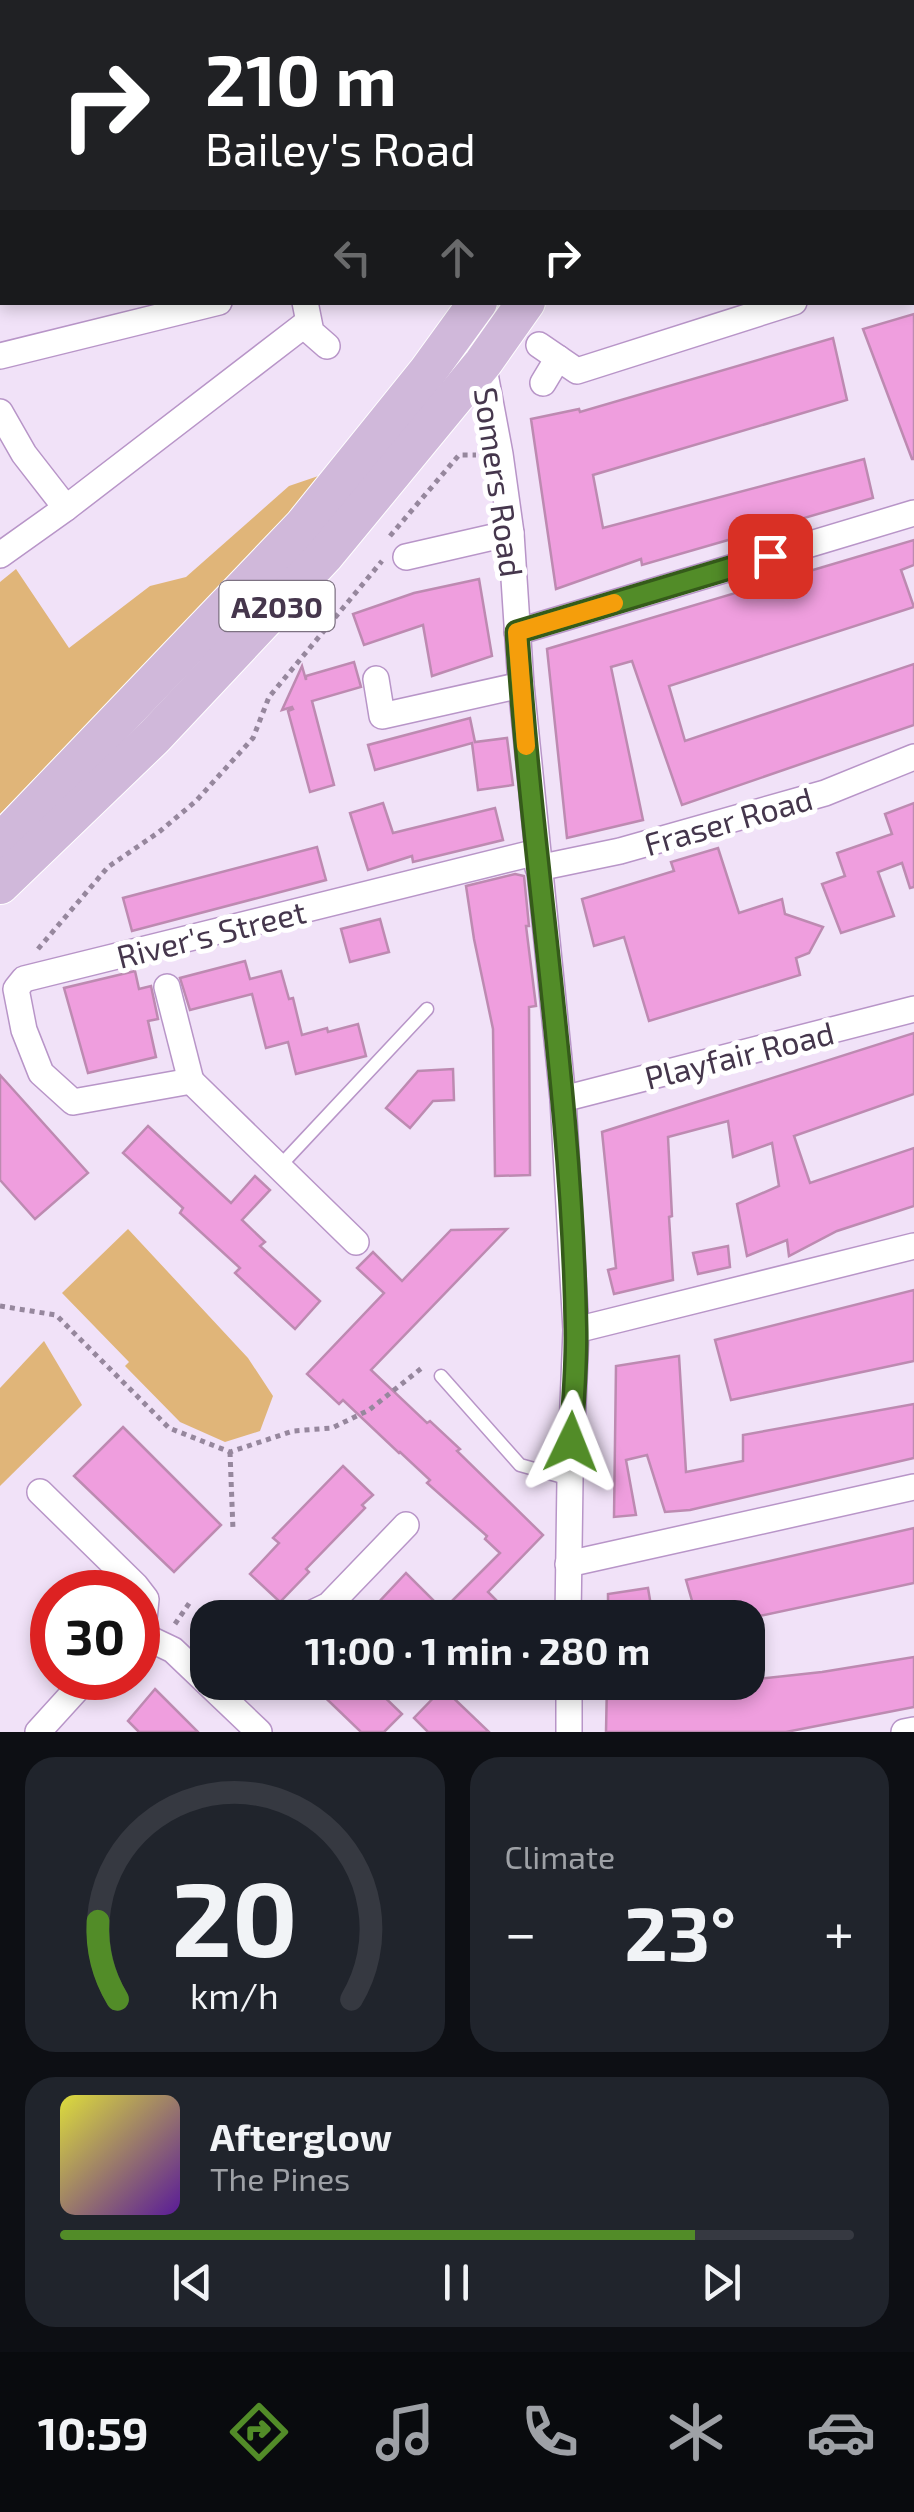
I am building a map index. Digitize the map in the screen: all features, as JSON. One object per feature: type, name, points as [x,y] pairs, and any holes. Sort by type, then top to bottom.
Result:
[{"type":"main road","name":"A2030","points":[[0,843],[303,526],[476,305]]},
{"type":"main road","name":"A2030","points":[[0,886],[154,737],[325,556],[483,363],[524,305]]},
{"type":"street","points":[[0,356],[208,305]]},
{"type":"street","points":[[543,382],[549,351],[577,371],[785,305]]},
{"type":"street","points":[[0,555],[66,508],[307,312],[311,332],[327,346]]},
{"type":"street","name":"Somers Road","points":[[483,363],[511,533],[520,685],[564,1099],[576,1330],[568,1600]]},
{"type":"street","points":[[0,412],[24,454],[66,508]]},
{"type":"street","points":[[517,632],[914,513]]},
{"type":"street","points":[[393,549],[511,533]]},
{"type":"street","points":[[376,679],[382,716],[520,685]]},
{"type":"street","name":"Fraser Road","points":[[537,860],[620,851],[825,792],[914,757]]},
{"type":"street","name":"River's Street","points":[[24,980],[537,860]]},
{"type":"street","points":[[24,980],[16,989],[24,1030],[41,1073],[73,1102],[191,1081]]},
{"type":"street","points":[[167,987],[191,1081],[356,1242]]},
{"type":"street","name":"Playfair Road","points":[[564,1099],[914,1008]]},
{"type":"street","points":[[576,1330],[914,1246]]},
{"type":"street","points":[[568,1564],[914,1486]]},
{"type":"street","points":[[40,1492],[120,1570]]},
{"type":"street","points":[[345,1600],[406,1525]]},
{"type":"street","points":[[160,1643],[190,1662]]},
{"type":"street","points":[[38,1732],[67,1700]]},
{"type":"street","points":[[237,1700],[259,1732]]},
{"type":"street","points":[[568,1700],[568,1732]]},
{"type":"street","points":[[904,1732],[914,1730]]},
{"type":"lane","points":[[279,1167],[426,1009]]},
{"type":"lane","points":[[440,1376],[520,1464],[570,1480]]},
{"type":"path","points":[[24,980],[34,954],[108,867],[196,801],[253,738],[269,697],[393,549],[459,455],[486,456]]},
{"type":"path","points":[[1,1308],[56,1316],[169,1428],[230,1452],[293,1432],[332,1428],[369,1410],[427,1364],[440,1376]]},
{"type":"path","points":[[230,1452],[234,1530]]},
{"type":"shaded area","points":[[333,471],[0,814],[0,582],[16,569],[69,648],[150,586],[186,577],[289,486]]},
{"type":"shaded area","points":[[128,1229],[248,1358],[273,1396],[260,1431],[225,1442],[180,1422],[62,1293]]},
{"type":"shaded area","points":[[44,1341],[82,1405],[0,1486],[0,1388]]},
{"type":"building","points":[[914,314],[914,459],[912,459],[863,329]]},
{"type":"building","points":[[833,338],[847,400],[593,475],[603,528],[864,459],[873,498],[642,565],[641,559],[556,589],[531,419],[579,409],[580,412]]},
{"type":"building","points":[[914,540],[914,565],[901,570],[914,607],[669,686],[685,741],[914,664],[914,725],[682,805],[632,661],[611,667],[643,820],[567,838],[547,649]]},
{"type":"building","points":[[479,579],[492,656],[432,676],[423,625],[364,645],[353,614],[414,593]]},
{"type":"building","points":[[354,662],[361,687],[312,701],[334,785],[310,792],[288,711],[293,709],[282,710],[302,666],[306,680],[306,676]]},
{"type":"building","points":[[470,718],[475,742],[507,738],[513,785],[478,790],[472,743],[375,770],[368,745]]},
{"type":"building","points":[[383,803],[393,833],[495,808],[503,840],[413,862],[412,856],[368,870],[350,813]]},
{"type":"building","points":[[914,803],[914,887],[910,888],[902,863],[878,872],[894,916],[841,933],[822,884],[845,876],[837,853],[892,834],[885,814]]},
{"type":"building","points":[[317,847],[326,880],[132,931],[123,898]]},
{"type":"building","points":[[718,848],[739,913],[782,899],[785,914],[823,927],[809,953],[796,958],[800,975],[649,1021],[624,937],[594,946],[582,899],[674,871],[671,862]]},
{"type":"building","points":[[515,874],[524,876],[536,1006],[529,1007],[530,1175],[495,1176],[493,1029],[466,886]]},
{"type":"building","points":[[380,919],[389,952],[350,962],[341,929]]},
{"type":"building","points":[[245,961],[250,979],[281,971],[302,1035],[358,1024],[366,1056],[296,1074],[288,1042],[266,1048],[252,994],[190,1010],[180,978]]},
{"type":"building","points":[[135,971],[139,989],[151,986],[158,1019],[148,1021],[156,1057],[88,1073],[64,988]]},
{"type":"building","points":[[914,1033],[914,1094],[794,1136],[810,1183],[914,1148],[914,1206],[837,1231],[789,1256],[787,1240],[747,1256],[737,1204],[779,1186],[772,1143],[733,1157],[728,1121],[668,1137],[673,1280],[614,1294],[608,1270],[616,1268],[602,1132]]},
{"type":"building","points":[[453,1069],[454,1100],[433,1101],[410,1128],[386,1108],[418,1071]]},
{"type":"building","points":[[0,1075],[88,1173],[35,1219],[0,1180]]},
{"type":"building","points":[[148,1126],[231,1203],[255,1176],[270,1190],[242,1220],[265,1242],[260,1246],[320,1301],[295,1329],[235,1273],[240,1268],[180,1213],[183,1208],[123,1153]]},
{"type":"building","points":[[507,1229],[371,1370],[460,1449],[457,1451],[543,1535],[488,1592],[496,1600],[453,1600],[500,1553],[485,1539],[487,1536],[343,1400],[339,1404],[307,1374],[384,1293],[357,1268],[373,1252],[402,1281],[451,1230]]},
{"type":"building","points":[[728,1246],[730,1267],[698,1274],[693,1253]]},
{"type":"building","points":[[914,1290],[914,1361],[731,1400],[715,1340]]},
{"type":"building","points":[[679,1356],[686,1472],[743,1461],[743,1435],[914,1404],[914,1458],[690,1510],[665,1512],[647,1455],[626,1460],[636,1515],[614,1517],[616,1366]]},
{"type":"building","points":[[123,1427],[221,1525],[174,1572],[74,1476]]},
{"type":"building","points":[[343,1466],[373,1495],[282,1600],[250,1574],[279,1543],[273,1538]]},
{"type":"building","points":[[914,1528],[914,1583],[765,1615],[765,1600],[692,1600],[686,1580]]},
{"type":"building","points":[[406,1573],[433,1600],[381,1600]]},
{"type":"building","points":[[648,1588],[650,1600],[608,1600],[608,1594]]},
{"type":"building","points":[[914,1657],[914,1707],[786,1732],[606,1732],[607,1700],[765,1700],[765,1678]]},
{"type":"building","points":[[160,1694],[198,1732],[139,1732],[128,1721],[146,1700],[160,1700]]},
{"type":"building","points":[[328,1700],[388,1700],[402,1714],[384,1732],[361,1732]]},
{"type":"building","points":[[431,1700],[456,1700],[489,1732],[428,1732],[414,1718]]},
{"type":"slow traffic","points":[[526,746],[517,632],[614,603]]},
{"type":"route","points":[[571,1442],[576,1330],[564,1099],[536,852],[517,632],[770,556]]}]
